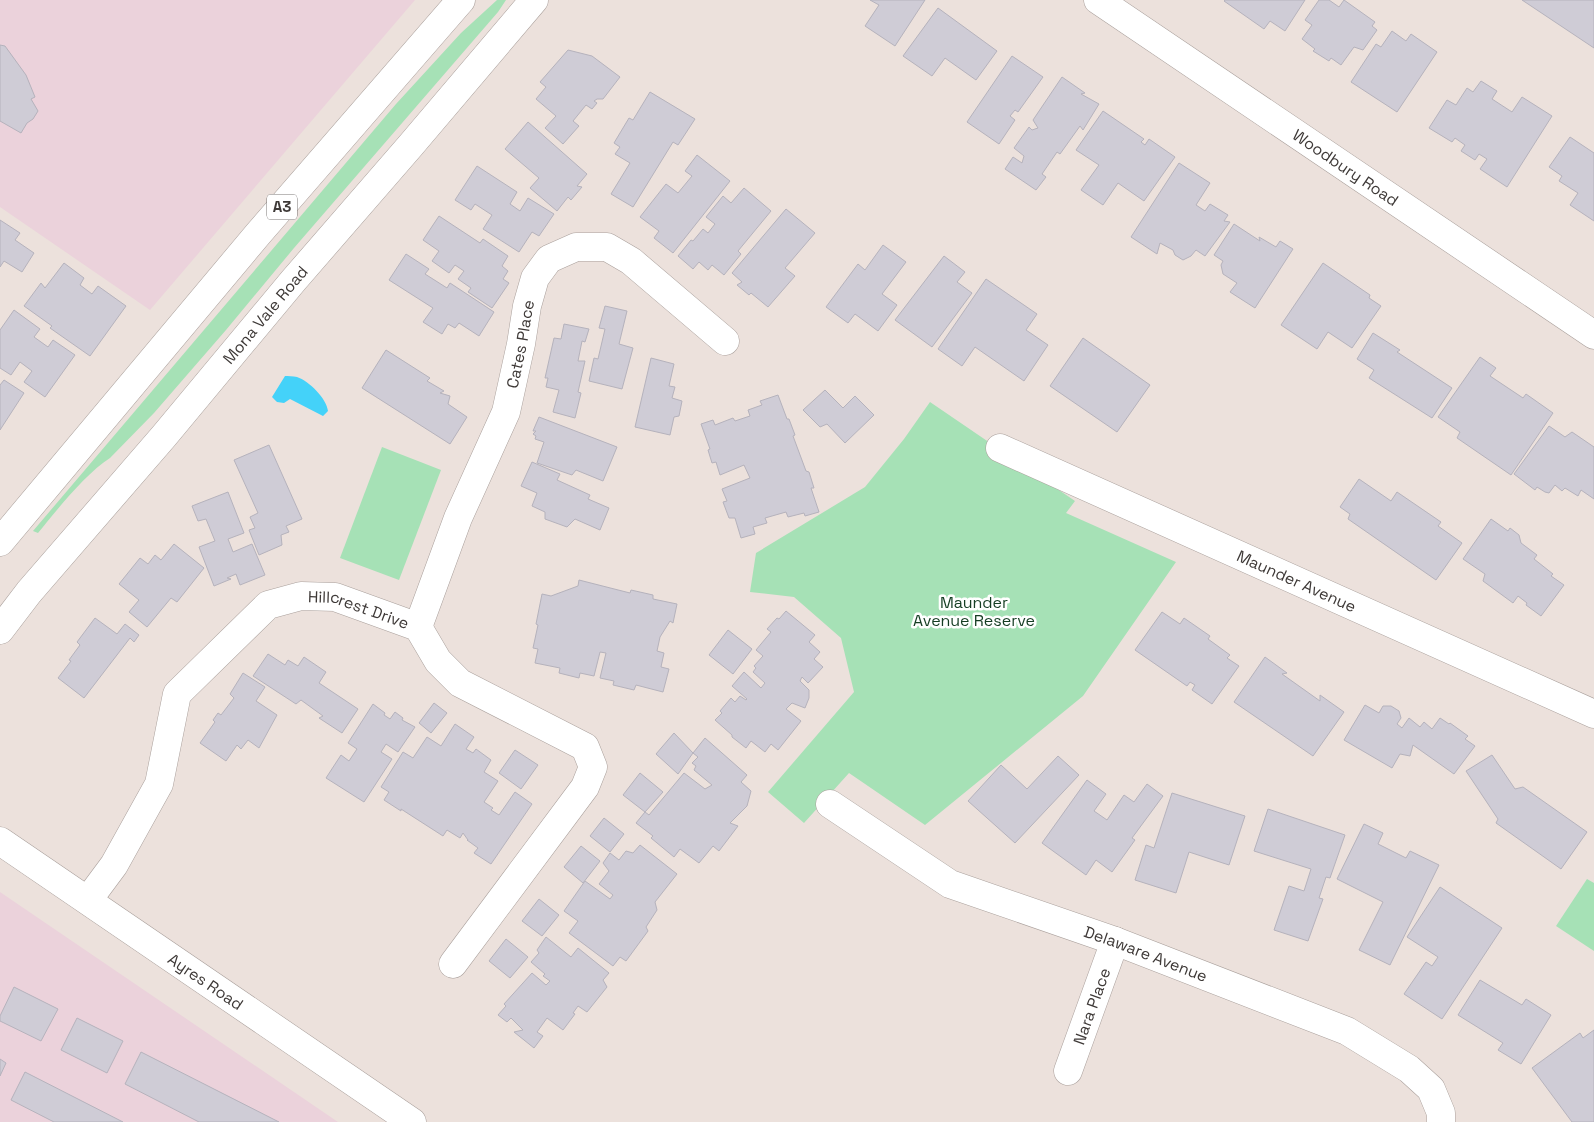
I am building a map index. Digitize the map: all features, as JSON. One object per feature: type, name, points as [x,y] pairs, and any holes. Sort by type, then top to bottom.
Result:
[{"type":"main road","name":"A3","points":[[0,542],[252,241],[460,0]]},
{"type":"main road","name":"Mona Vale Road","points":[[0,630],[29,592],[534,0]]},
{"type":"main road","name":"Woodbury Road","points":[[1098,0],[1594,336]]},
{"type":"main road","name":"Cates Place","points":[[418,627],[458,518],[506,412],[535,278],[548,259],[576,247],[607,247],[631,261],[725,340]]},
{"type":"main road","name":"Maunder Avenue","points":[[1000,448],[1594,714]]},
{"type":"main road","name":"Hillcrest Drive","points":[[88,900],[114,865],[159,784],[177,694],[268,605],[301,596],[335,597],[418,627],[438,661],[460,683],[585,747],[594,768],[586,787],[452,964]]},
{"type":"main road","name":"Delaware Avenue","points":[[830,804],[950,884],[1115,941],[1347,1031],[1409,1069],[1432,1089],[1442,1113],[1441,1122]]},
{"type":"main road","name":"Ayres Road","points":[[0,841],[412,1122]]},
{"type":"main road","name":"Nara Place","points":[[1068,1071],[1115,941]]},
{"type":"shaded area","points":[[0,0],[415,0],[150,310],[0,207]]},
{"type":"shaded area","points":[[0,892],[338,1122],[0,1122]]},
{"type":"green space","points":[[497,0],[506,0],[498,12],[154,413],[110,458],[81,483],[38,533],[33,531],[396,104],[461,33]]},
{"type":"green space","name":"Maunder Avenue Reserve","points":[[930,402],[1075,501],[1066,513],[1176,562],[1083,696],[925,825],[849,773],[804,823],[768,792],[854,692],[841,638],[794,597],[750,592],[756,553],[865,487],[904,439]]},
{"type":"green space","points":[[382,447],[441,470],[399,580],[340,558]]},
{"type":"green space","points":[[1587,879],[1594,883],[1594,951],[1556,926]]},
{"type":"water","points":[[285,376],[297,377],[312,386],[321,396],[328,411],[323,416],[290,399],[284,403],[277,402],[272,397]]},
{"type":"building","points":[[870,0],[925,0],[895,46],[865,26],[879,5]]},
{"type":"building","points":[[1225,0],[1305,0],[1285,31],[1270,21],[1264,29]]},
{"type":"building","points":[[1319,0],[1329,0],[1339,7],[1344,0],[1375,22],[1372,26],[1377,30],[1363,50],[1354,47],[1341,65],[1331,58],[1329,61],[1313,51],[1315,49],[1302,39],[1312,25],[1305,20]]},
{"type":"building","points":[[1522,0],[1594,0],[1594,48]]},
{"type":"building","points":[[938,8],[997,51],[976,80],[945,58],[932,76],[903,56]]},
{"type":"building","points":[[1392,31],[1406,41],[1411,34],[1437,52],[1397,112],[1351,82],[1376,44],[1381,47]]},
{"type":"building","points":[[0,45],[5,46],[26,75],[35,97],[31,99],[38,111],[21,133],[0,121]]},
{"type":"building","points":[[568,50],[592,56],[620,77],[603,99],[594,101],[597,103],[592,109],[586,105],[573,121],[579,126],[563,144],[545,128],[556,116],[536,99],[546,87],[540,82]]},
{"type":"building","points":[[1012,56],[1043,77],[1018,112],[1015,110],[1010,116],[1015,120],[999,144],[967,122]]},
{"type":"building","points":[[1062,77],[1085,93],[1081,94],[1099,104],[1083,130],[1080,126],[1060,154],[1057,152],[1042,174],[1046,177],[1036,190],[1005,169],[1013,157],[1022,163],[1024,156],[1014,148],[1029,127],[1032,130],[1038,128],[1033,120]]},
{"type":"building","points":[[1481,81],[1497,91],[1492,99],[1512,112],[1522,97],[1552,116],[1507,187],[1480,169],[1487,159],[1479,154],[1475,160],[1461,151],[1465,145],[1455,138],[1452,142],[1429,128],[1447,100],[1456,105],[1467,88],[1473,92]]},
{"type":"building","points":[[650,92],[695,119],[678,145],[673,142],[633,207],[611,194],[630,163],[615,154],[620,147],[614,143],[629,118],[633,120]]},
{"type":"building","points":[[1103,111],[1144,139],[1141,142],[1145,145],[1149,139],[1175,157],[1144,201],[1118,183],[1103,205],[1081,190],[1099,165],[1076,150]]},
{"type":"building","points":[[528,122],[587,174],[577,186],[582,187],[571,200],[568,197],[557,211],[530,188],[539,178],[505,149]]},
{"type":"building","points":[[1570,137],[1594,153],[1594,221],[1570,205],[1578,193],[1559,181],[1562,176],[1549,167]]},
{"type":"building","points":[[697,155],[730,181],[673,253],[654,238],[659,231],[640,217],[666,184],[678,193],[692,176],[685,171]]},
{"type":"building","points":[[1179,163],[1210,183],[1196,205],[1205,211],[1210,204],[1228,215],[1224,221],[1230,222],[1205,256],[1196,250],[1191,256],[1183,260],[1175,255],[1173,250],[1160,243],[1157,254],[1131,237]]},
{"type":"building","points":[[477,166],[517,192],[510,204],[520,211],[528,198],[554,214],[539,236],[532,232],[519,252],[483,229],[492,215],[475,204],[471,210],[455,200]]},
{"type":"building","points":[[744,188],[771,211],[738,251],[741,254],[724,275],[712,265],[708,270],[699,262],[693,269],[678,256],[703,229],[708,233],[715,224],[706,217],[723,196],[731,203]]},
{"type":"building","points":[[786,209],[815,233],[785,268],[795,276],[768,307],[751,293],[749,295],[737,285],[742,282],[732,273]]},
{"type":"building","points":[[439,216],[480,243],[483,239],[508,256],[502,266],[508,271],[503,279],[509,283],[492,308],[468,292],[471,288],[458,279],[464,271],[455,265],[449,273],[432,261],[439,251],[423,240]]},
{"type":"building","points":[[0,220],[20,233],[15,240],[34,253],[22,272],[4,261],[0,267]]},
{"type":"building","points":[[1234,224],[1260,241],[1259,237],[1276,247],[1280,241],[1293,249],[1255,308],[1230,292],[1237,283],[1223,274],[1221,265],[1223,261],[1214,255]]},
{"type":"building","points":[[883,245],[906,262],[882,294],[897,305],[878,331],[855,314],[848,323],[826,307],[858,264],[865,270]]},
{"type":"building","points":[[406,254],[429,269],[425,274],[447,288],[450,283],[494,312],[479,336],[459,323],[455,328],[448,324],[442,334],[423,322],[433,308],[389,280]]},
{"type":"building","points":[[944,256],[965,272],[957,282],[972,293],[932,347],[895,320]]},
{"type":"building","points":[[64,263],[84,278],[80,285],[92,294],[98,286],[126,306],[90,356],[50,328],[52,326],[24,306],[41,283],[45,288]]},
{"type":"building","points":[[1323,263],[1370,295],[1369,298],[1381,306],[1352,348],[1328,332],[1317,349],[1281,325]]},
{"type":"building","points":[[986,279],[1037,314],[1026,330],[1048,345],[1024,381],[975,347],[962,366],[938,349]]},
{"type":"building","points":[[605,306],[627,311],[619,344],[633,348],[622,389],[589,381],[594,358],[598,359],[605,329],[599,328]]},
{"type":"building","points":[[14,310],[40,329],[34,337],[48,347],[53,340],[75,355],[45,397],[24,382],[32,371],[20,362],[11,375],[0,368],[0,330]]},
{"type":"building","points":[[564,324],[589,329],[585,342],[582,341],[578,361],[585,361],[578,392],[581,393],[575,418],[553,412],[559,390],[546,387],[548,378],[545,378],[554,338],[561,339]]},
{"type":"building","points":[[1373,333],[1400,350],[1397,352],[1452,388],[1432,418],[1369,378],[1374,370],[1357,359]]},
{"type":"building","points":[[1083,338],[1150,385],[1117,432],[1050,386]]},
{"type":"building","points":[[386,350],[430,378],[427,381],[444,391],[440,393],[450,396],[448,404],[467,417],[450,444],[362,388]]},
{"type":"building","points":[[1480,357],[1496,368],[1490,376],[1523,398],[1526,394],[1553,413],[1511,475],[1457,438],[1460,432],[1438,417]]},
{"type":"building","points":[[651,358],[674,364],[669,386],[675,387],[672,398],[682,401],[679,416],[674,417],[670,435],[635,427]]},
{"type":"building","points":[[4,380],[24,393],[0,430],[0,385]]},
{"type":"building","points":[[825,390],[843,408],[855,396],[874,415],[845,443],[827,424],[820,427],[803,410]]},
{"type":"building","points":[[778,395],[795,435],[793,436],[806,471],[809,472],[814,488],[811,488],[819,512],[805,516],[804,513],[788,517],[786,512],[765,518],[767,523],[753,527],[755,534],[741,538],[735,518],[729,518],[723,502],[727,501],[722,489],[750,478],[744,465],[720,475],[716,462],[712,463],[708,450],[710,449],[701,424],[713,420],[715,425],[733,418],[735,421],[750,416],[748,410],[762,405],[760,401]]},
{"type":"building","points":[[539,417],[617,447],[603,481],[576,470],[572,475],[537,463],[544,442],[535,439],[536,436],[533,434],[536,431],[533,431]]},
{"type":"building","points":[[1549,426],[1565,437],[1572,432],[1594,447],[1594,499],[1581,490],[1578,496],[1565,488],[1562,491],[1555,485],[1549,493],[1537,487],[1535,490],[1514,474]]},
{"type":"building","points":[[269,445],[302,519],[286,526],[289,532],[281,535],[282,545],[259,555],[249,530],[255,528],[250,517],[258,513],[234,460]]},
{"type":"building","points":[[532,462],[560,474],[557,480],[590,495],[588,499],[609,508],[600,530],[575,519],[567,527],[545,519],[545,512],[532,506],[537,493],[521,486]]},
{"type":"building","points":[[1359,479],[1391,501],[1397,492],[1441,522],[1438,526],[1462,543],[1436,580],[1348,519],[1350,514],[1340,507]]},
{"type":"building","points":[[228,492],[244,533],[228,539],[233,552],[252,544],[265,575],[240,585],[236,574],[227,578],[231,579],[214,586],[199,547],[215,541],[206,519],[198,521],[192,506]]},
{"type":"building","points":[[1491,519],[1508,531],[1510,528],[1519,535],[1521,543],[1537,555],[1534,559],[1553,574],[1551,576],[1564,585],[1541,616],[1526,605],[1527,603],[1518,596],[1513,603],[1483,581],[1485,574],[1463,559]]},
{"type":"building","points":[[174,544],[204,568],[177,602],[171,598],[147,627],[129,612],[139,600],[119,584],[140,558],[148,564],[155,555],[161,560]]},
{"type":"building","points":[[579,580],[630,593],[631,590],[653,595],[653,599],[677,604],[673,623],[670,621],[660,637],[657,651],[664,653],[661,667],[669,669],[663,692],[636,685],[634,690],[613,685],[614,681],[600,678],[606,653],[600,652],[594,676],[580,673],[579,678],[559,673],[560,668],[535,663],[538,649],[533,648],[542,594],[551,596],[578,586]]},
{"type":"building","points":[[786,611],[815,635],[809,642],[820,652],[814,659],[823,667],[808,683],[802,677],[800,681],[809,690],[809,698],[805,708],[792,703],[786,709],[801,721],[778,750],[771,744],[765,752],[751,741],[746,748],[715,720],[722,713],[720,711],[731,698],[735,702],[740,696],[747,699],[732,686],[744,672],[761,688],[765,683],[753,672],[756,668],[754,666],[763,656],[756,650],[771,632],[767,629]]},
{"type":"building","points":[[1162,612],[1180,624],[1184,618],[1210,636],[1208,639],[1230,655],[1227,658],[1239,666],[1212,704],[1192,690],[1195,685],[1190,682],[1187,686],[1135,650]]},
{"type":"building","points":[[95,618],[117,634],[125,624],[139,635],[134,642],[130,638],[84,698],[58,678],[80,645],[77,642]]},
{"type":"building","points":[[728,630],[752,649],[733,674],[709,655]]},
{"type":"building","points":[[268,654],[285,665],[288,660],[298,666],[304,657],[326,672],[319,683],[358,709],[342,733],[319,718],[323,716],[301,700],[296,704],[253,676]]},
{"type":"building","points":[[1265,657],[1287,673],[1282,674],[1320,701],[1320,695],[1344,712],[1313,756],[1234,702]]},
{"type":"building","points":[[243,673],[265,687],[256,701],[277,715],[259,748],[248,740],[241,749],[237,745],[226,761],[200,743],[215,722],[213,720],[218,713],[221,715],[234,698],[230,694]]},
{"type":"building","points":[[434,703],[447,713],[431,733],[419,723]]},
{"type":"building","points":[[373,704],[390,719],[395,712],[403,718],[402,720],[415,727],[398,752],[386,744],[381,752],[392,759],[364,802],[326,778],[341,755],[349,761],[357,749],[348,743]]},
{"type":"building","points":[[1365,705],[1379,713],[1383,706],[1391,706],[1399,711],[1401,718],[1397,724],[1402,728],[1409,718],[1420,727],[1424,722],[1432,729],[1440,718],[1468,736],[1465,739],[1475,746],[1454,774],[1413,745],[1410,756],[1400,754],[1392,768],[1344,740]]},
{"type":"building","points":[[455,724],[474,737],[466,749],[473,753],[476,749],[491,760],[484,772],[498,781],[484,802],[493,808],[491,810],[499,815],[515,792],[532,804],[491,864],[474,853],[478,848],[467,840],[463,833],[460,838],[447,830],[443,836],[384,800],[389,792],[381,787],[403,752],[413,758],[427,737],[441,746]]},
{"type":"building","points":[[674,733],[693,753],[678,774],[656,754]]},
{"type":"building","points":[[705,738],[747,775],[741,782],[751,791],[747,806],[730,823],[738,826],[719,851],[713,846],[699,863],[680,849],[674,857],[651,838],[653,836],[636,823],[645,812],[649,815],[684,773],[705,789],[712,785],[694,770],[696,766],[692,763],[698,757],[693,753]]},
{"type":"building","points":[[515,750],[538,765],[521,789],[499,773]]},
{"type":"building","points":[[1492,755],[1515,789],[1523,787],[1587,832],[1561,869],[1496,823],[1498,819],[1466,771]]},
{"type":"building","points":[[1058,756],[1079,775],[1015,843],[968,801],[1001,765],[1027,789]]},
{"type":"building","points":[[640,773],[663,792],[645,812],[623,795]]},
{"type":"building","points":[[1087,780],[1106,794],[1094,811],[1107,820],[1124,795],[1134,802],[1147,784],[1163,796],[1132,838],[1135,840],[1112,872],[1096,860],[1086,875],[1042,843]]},
{"type":"building","points":[[1172,793],[1245,816],[1229,865],[1189,852],[1176,893],[1135,880],[1146,845],[1154,848]]},
{"type":"building","points":[[1268,809],[1345,835],[1330,878],[1326,877],[1319,898],[1323,899],[1308,941],[1274,930],[1289,886],[1304,891],[1311,869],[1254,851]]},
{"type":"building","points":[[604,818],[624,834],[610,852],[590,836]]},
{"type":"building","points":[[1364,824],[1383,833],[1378,844],[1406,858],[1410,851],[1439,865],[1390,965],[1359,950],[1383,902],[1337,879]]},
{"type":"building","points":[[640,845],[677,874],[655,902],[657,910],[646,927],[648,931],[626,961],[620,957],[613,966],[569,933],[578,921],[564,911],[585,881],[610,899],[613,895],[599,884],[609,871],[603,863],[610,853],[619,860],[626,851],[633,853]]},
{"type":"building","points":[[581,846],[600,861],[583,883],[564,867]]},
{"type":"building","points":[[1440,887],[1502,928],[1442,1019],[1404,994],[1426,962],[1432,966],[1438,957],[1407,937]]},
{"type":"building","points":[[539,899],[559,915],[542,936],[522,921]]},
{"type":"building","points":[[546,937],[571,957],[578,948],[609,973],[603,980],[607,987],[587,1012],[578,1006],[573,1013],[575,1014],[563,1030],[547,1018],[537,1032],[543,1036],[534,1048],[514,1032],[523,1030],[511,1018],[507,1022],[498,1015],[506,1006],[504,1004],[532,973],[546,985],[550,981],[531,962],[539,953],[537,950]]},
{"type":"building","points":[[506,939],[528,957],[510,978],[489,961]]},
{"type":"building","points":[[1480,980],[1522,1005],[1526,999],[1551,1015],[1521,1064],[1498,1050],[1503,1043],[1458,1015]]},
{"type":"building","points":[[14,987],[58,1009],[41,1041],[0,1021],[0,1016]]},
{"type":"building","points":[[77,1018],[123,1041],[107,1073],[61,1050]]},
{"type":"building","points":[[1594,1030],[1594,1122],[1572,1122],[1532,1068],[1580,1033],[1583,1038]]},
{"type":"building","points":[[141,1052],[279,1122],[199,1122],[125,1084]]},
{"type":"building","points":[[0,1059],[6,1063],[0,1076]]},
{"type":"building","points":[[25,1072],[123,1122],[54,1122],[11,1100]]}]
